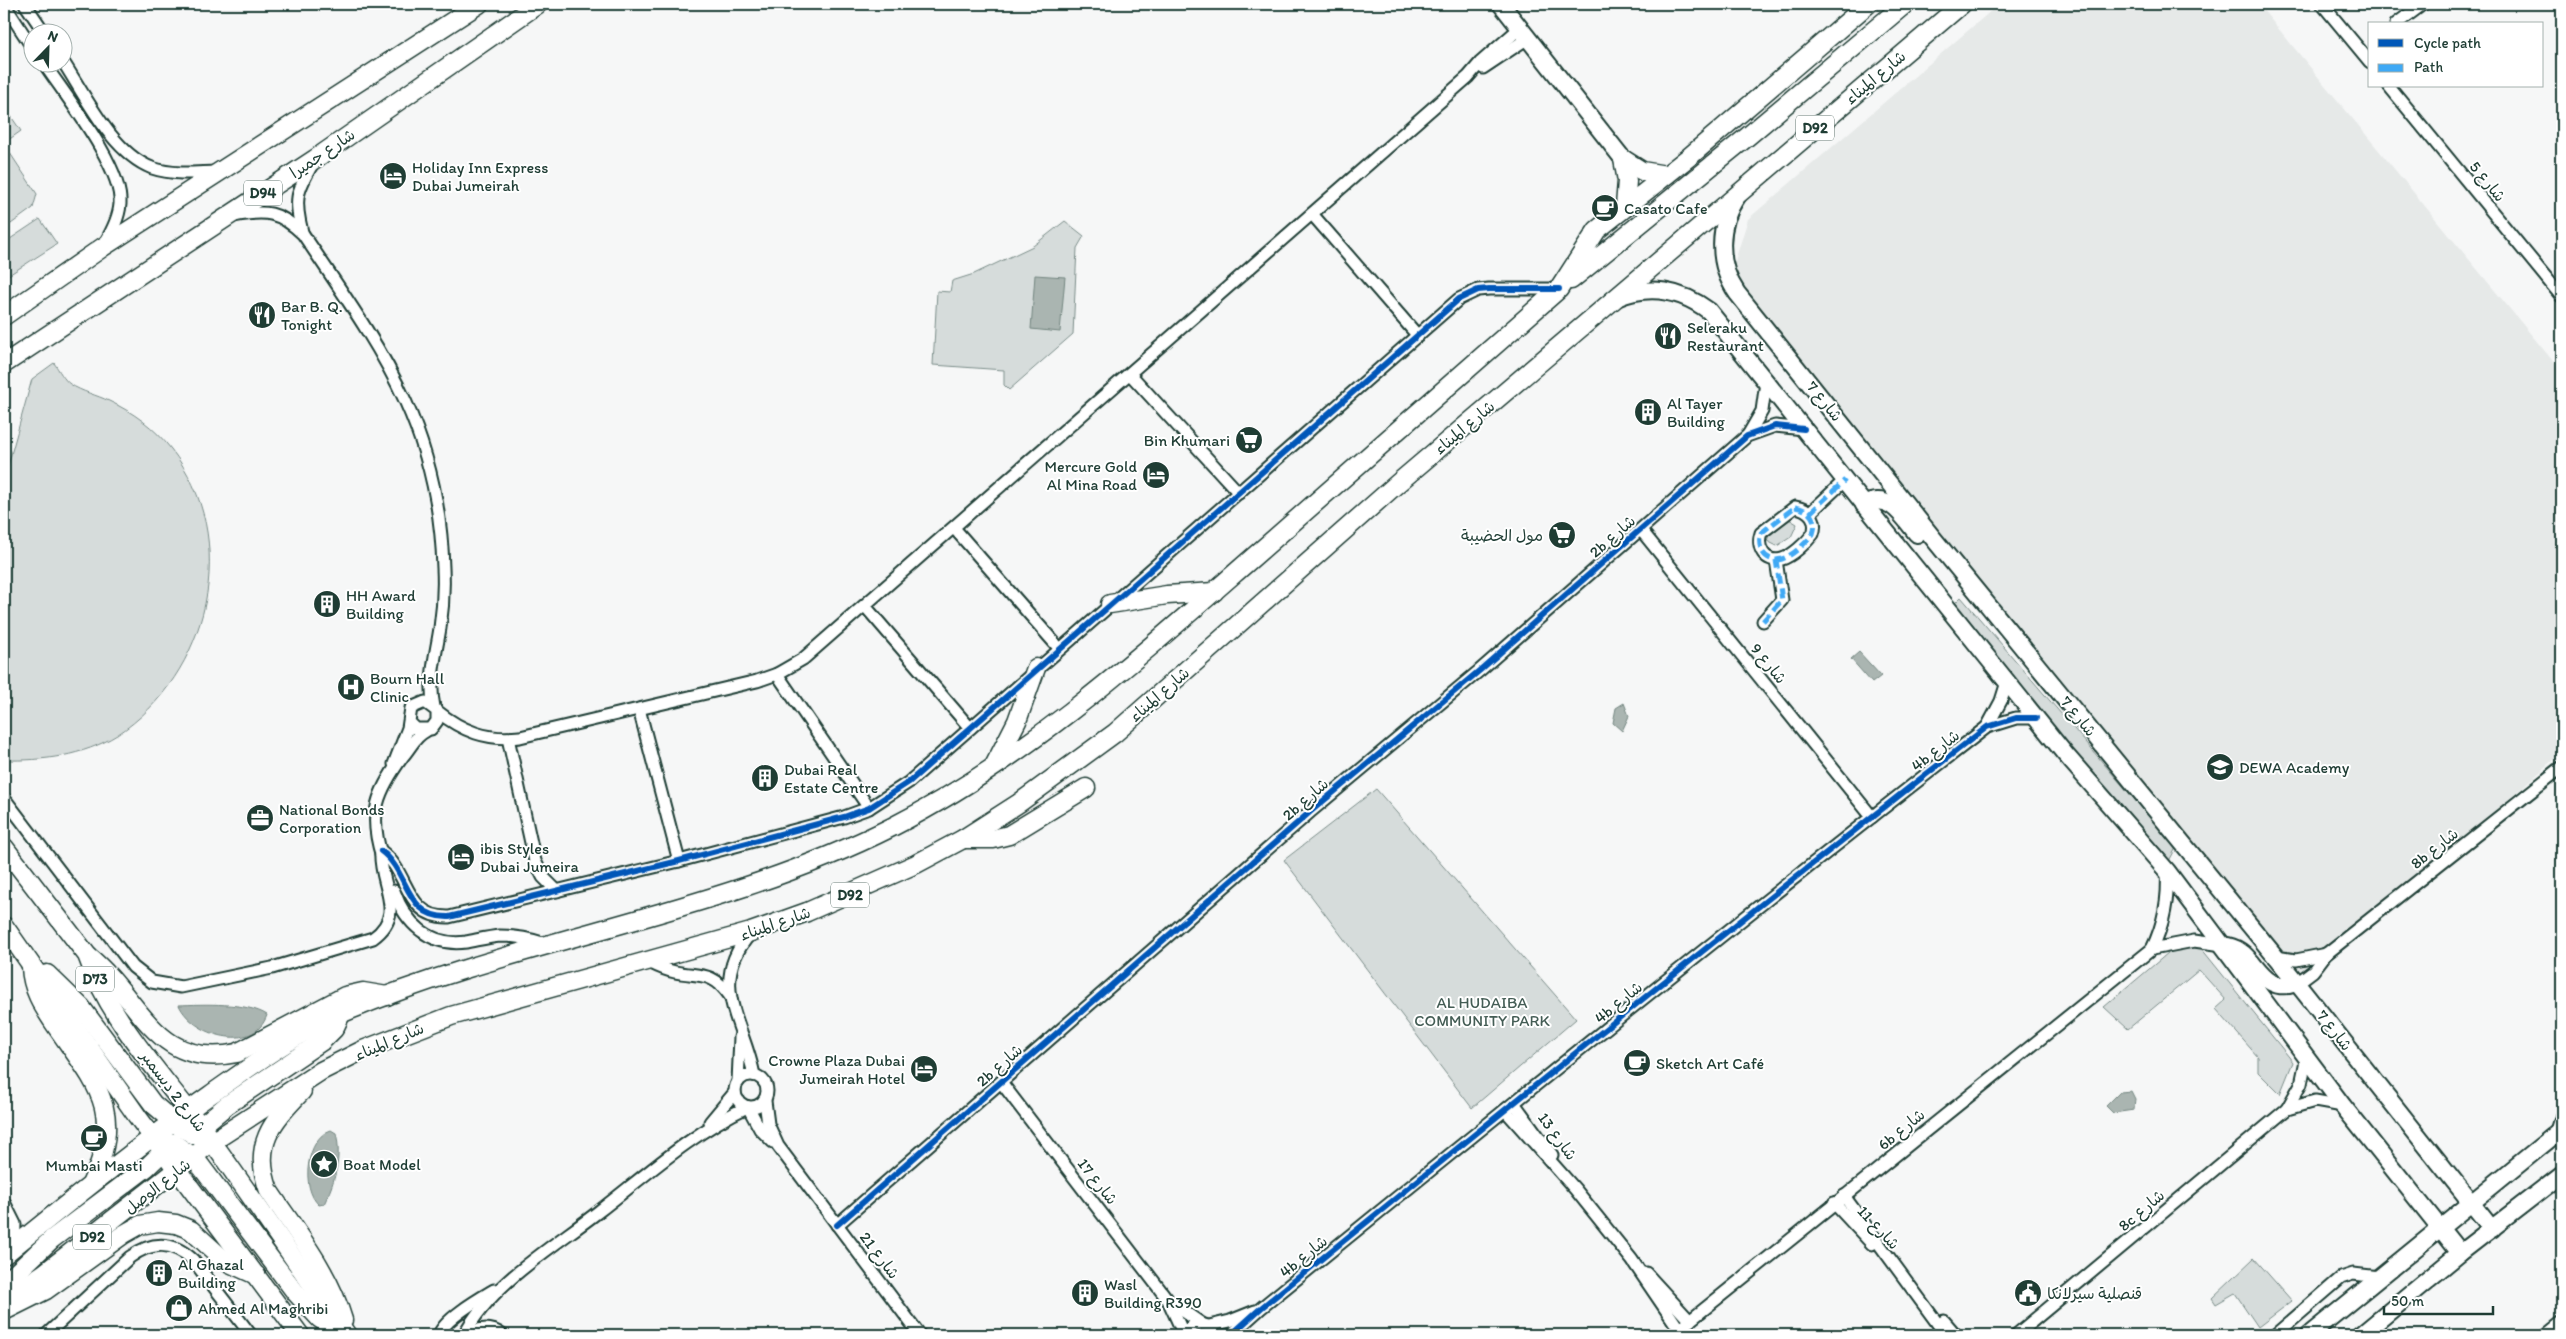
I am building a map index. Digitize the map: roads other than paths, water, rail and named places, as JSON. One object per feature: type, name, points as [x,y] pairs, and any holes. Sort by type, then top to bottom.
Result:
[{"type":"main road","name":"D94","points":[[4,316],[103,247],[479,4]]},
{"type":"main road","name":"شارع جميرا","points":[[4,364],[315,159],[538,4]]},
{"type":"main road","points":[[1502,4],[1623,159],[1642,171],[1666,175]]},
{"type":"main road","points":[[1559,289],[1571,274],[1590,238],[1625,206],[1666,175],[1868,4]]},
{"type":"main road","points":[[1878,27],[1893,4]]},
{"type":"main road","points":[[188,1110],[281,1047],[341,1014],[461,970],[738,889],[799,868],[893,826],[992,770],[1080,703],[1214,592],[1559,289],[1905,4]]},
{"type":"main road","name":"شارع الميناء","points":[[212,1142],[321,1072],[363,1050],[450,1016],[541,989],[649,962],[751,932],[862,890],[963,839],[1052,781],[1115,733],[1398,484],[1962,4]]},
{"type":"main road","points":[[1623,159],[1627,181],[1625,206]]},
{"type":"main road","name":"شارع 7","points":[[1744,188],[1734,201],[1723,233],[1721,250],[1724,268],[1730,282],[1940,547],[2276,957],[2492,1229]]},
{"type":"main road","points":[[1614,299],[1634,292],[1670,291],[1696,302],[1709,311],[2036,718],[2168,871],[2343,1106],[2460,1253]]},
{"type":"main road","points":[[1864,505],[1878,500],[1891,504],[1923,540],[1940,547]]},
{"type":"main road","points":[[1110,604],[1159,596],[1214,592]]},
{"type":"main road","points":[[992,770],[1017,720],[1036,668]]},
{"type":"main road","points":[[963,839],[993,839],[1009,835],[1086,788]]},
{"type":"main road","name":"شارع 2 ديسمبر","points":[[4,847],[87,955],[94,975],[114,1012],[188,1110],[182,1139]]},
{"type":"main road","name":"شارع 2 ديسمبر","points":[[4,926],[152,1137],[212,1142],[346,1335]]},
{"type":"main road","points":[[2223,945],[2241,952],[2268,981],[2280,986],[2297,983]]},
{"type":"main road","points":[[87,955],[119,986],[156,1034],[171,1044],[199,1055],[219,1057],[237,1053],[345,996],[363,992],[387,996]]},
{"type":"main road","points":[[30,962],[60,984],[81,1007],[307,1306],[326,1323],[346,1335]]},
{"type":"main road","points":[[30,962],[31,978],[36,994],[93,1080],[105,1105],[108,1119],[106,1144],[90,1186]]},
{"type":"main road","points":[[4,1284],[52,1238],[222,1109],[322,1041],[334,1029],[341,1014]]},
{"type":"main road","points":[[321,1072],[274,1121],[267,1134],[262,1163],[269,1191],[329,1282],[346,1335]]},
{"type":"main road","points":[[153,1104],[166,1109],[171,1108],[176,1100],[172,1089]]},
{"type":"main road","points":[[222,1109],[214,1119],[215,1126],[222,1130],[235,1126]]},
{"type":"main road","points":[[2309,1335],[2559,1131]]},
{"type":"main road","name":"شارع الوصل","points":[[9,1251],[152,1137],[212,1142]]},
{"type":"main road","name":"شارع الوصل","points":[[4,1300],[43,1274],[177,1171],[182,1139]]},
{"type":"main road","points":[[135,1150],[144,1148],[152,1153],[147,1167]]},
{"type":"main road","points":[[177,1171],[300,1335]]},
{"type":"main road","points":[[193,1193],[188,1181],[193,1172],[203,1172],[211,1179]]},
{"type":"main road","points":[[2361,1335],[2460,1253],[2562,1174]]},
{"type":"main road","points":[[4,1311],[46,1290],[124,1234],[140,1225],[158,1222],[176,1224],[192,1230],[225,1261],[256,1275]]},
{"type":"street","points":[[4,4],[22,32]]},
{"type":"street","points":[[25,4],[37,22]]},
{"type":"street","points":[[2322,4],[2367,57]]},
{"type":"street","points":[[2399,22],[2424,4]]},
{"type":"street","points":[[2410,22],[2429,4]]},
{"type":"street","points":[[409,722],[416,729],[464,730],[486,737],[508,738],[752,683],[777,674],[809,654],[865,606],[1468,77],[1524,33]]},
{"type":"street","points":[[50,72],[103,154],[115,176],[120,203],[112,232],[103,247]]},
{"type":"street","points":[[70,72],[117,142],[138,160],[167,172],[184,174],[221,171]]},
{"type":"street","name":"شارع 5","points":[[2392,88],[2562,297]]},
{"type":"street","points":[[303,234],[297,211],[296,197],[300,185],[315,159]]},
{"type":"street","points":[[227,217],[257,212],[274,213],[291,222],[303,234],[384,357],[410,407],[428,460],[439,514],[443,570],[440,626],[431,673],[431,691],[437,721],[415,739],[394,769],[382,790],[374,815],[375,830],[381,851],[402,911],[424,933],[442,941],[453,942],[511,936],[548,944]]},
{"type":"street","points":[[1312,214],[1418,336]]},
{"type":"street","points":[[381,851],[394,865],[415,903],[434,916],[449,917],[679,861],[844,817],[869,808],[909,782],[1036,668],[1239,493],[1459,299],[1478,290],[1559,289]]},
{"type":"street","points":[[1130,374],[1239,493]]},
{"type":"street","name":"2b شارع","points":[[837,1225],[1310,812],[1479,671],[1747,436],[1762,411],[1766,382]]},
{"type":"street","name":"2b شارع","points":[[1747,436],[1775,426],[1804,429]]},
{"type":"street","points":[[1810,513],[1845,480]]},
{"type":"street","points":[[1801,508],[1810,513],[1815,523],[1813,534],[1786,558],[1776,560],[1764,555],[1759,545],[1761,533],[1791,509],[1801,508]]},
{"type":"street","points":[[954,528],[1060,648]]},
{"type":"street","name":"شارع 9","points":[[1641,530],[1872,817]]},
{"type":"street","points":[[1763,621],[1782,600],[1776,560]]},
{"type":"street","points":[[865,606],[970,728]]},
{"type":"street","points":[[394,769],[409,722],[411,708],[431,673]]},
{"type":"street","points":[[777,674],[869,808]]},
{"type":"street","name":"4b شارع","points":[[1988,727],[2001,701],[2007,682]]},
{"type":"street","points":[[411,708],[425,702],[464,730]]},
{"type":"street","points":[[639,709],[679,861]]},
{"type":"street","name":"4b شارع","points":[[1231,1335],[1261,1308],[1509,1106],[1988,727],[2006,720],[2036,718]]},
{"type":"street","points":[[508,738],[535,861],[543,878],[557,891]]},
{"type":"street","name":"8b شارع","points":[[2297,983],[2313,970],[2326,954],[2562,767]]},
{"type":"street","points":[[4,798],[133,967],[152,982],[171,987],[197,985],[272,968],[373,938],[386,926],[391,910],[381,868],[381,851]]},
{"type":"street","name":"6b شارع","points":[[2152,949],[2164,919],[2167,904],[2168,871]]},
{"type":"street","points":[[751,932],[742,943],[732,963],[730,996],[740,1033],[749,1053],[754,1075]]},
{"type":"street","name":"6b شارع","points":[[1676,1332],[2152,949],[2194,942],[2223,945]]},
{"type":"street","name":"8b شارع","points":[[2276,957],[2301,960],[2326,954]]},
{"type":"street","points":[[649,962],[675,972],[704,975],[719,983],[730,996]]},
{"type":"street","points":[[740,1033],[736,1087],[739,1101],[748,1107]]},
{"type":"street","name":"8c شارع","points":[[2016,1335],[2287,1109],[2301,1084],[2307,1056]]},
{"type":"street","points":[[439,1335],[445,1326],[469,1306],[508,1282],[698,1134],[748,1107],[757,1106],[765,1101],[768,1092],[765,1082],[754,1075],[743,1077],[698,1134]]},
{"type":"street","name":"شارع 17","points":[[1001,1082],[1168,1300],[1184,1335]]},
{"type":"street","name":"شارع 21","points":[[765,1101],[768,1124],[778,1146]]},
{"type":"street","name":"8c شارع","points":[[2287,1109],[2315,1101],[2343,1106]]},
{"type":"street","name":"شارع 13","points":[[1509,1106],[1632,1260],[1676,1332]]},
{"type":"street","name":"شارع 21","points":[[748,1107],[760,1129],[778,1146],[920,1335]]},
{"type":"street","points":[[2559,1131],[2562,1115]]},
{"type":"street","name":"شارع 11","points":[[1839,1199],[1900,1272],[1946,1335]]},
{"type":"street","points":[[4,1202],[14,1224],[9,1251]]},
{"type":"street","points":[[46,1335],[130,1257],[142,1248],[158,1244],[173,1246],[193,1260],[251,1335]]},
{"type":"street","name":"شارع 13","points":[[1632,1260],[1690,1321]]},
{"type":"street","points":[[2274,1335],[2341,1278],[2353,1274],[2380,1277]]},
{"type":"street","points":[[465,1334],[478,1313],[508,1282]]},
{"type":"street","name":"شارع 17","points":[[1168,1300],[1209,1329]]},
{"type":"street","name":"شارع 11","points":[[1922,1301],[1956,1335]]},
{"type":"street","name":"4b شارع","points":[[1209,1329],[1236,1320],[1261,1308]]},
{"type":"street","points":[[2546,1335],[2562,1322]]},
{"type":"street","points":[[1184,1335],[1191,1327],[1209,1329]]},
{"type":"street","points":[[465,1334],[485,1328],[497,1331],[502,1335]]},
{"type":"place","name":"Holiday Inn Express Dubai Jumeirah","points":[[393,176]]},
{"type":"place","name":"Casato Cafe","points":[[1605,208]]},
{"type":"place","name":"Bar B. Q. Tonight","points":[[262,315]]},
{"type":"place","name":"Seleraku Restaurant","points":[[1668,336]]},
{"type":"place","name":"Al Tayer Building","points":[[1648,412]]},
{"type":"place","name":"Bin Khumari","points":[[1249,440]]},
{"type":"place","name":"Mercure Gold Al Mina Road","points":[[1156,475]]},
{"type":"place","name":"مول الحضيبة","points":[[1562,535]]},
{"type":"place","name":"HH Award Building","points":[[327,604]]},
{"type":"place","name":"Bourn Hall Clinic","points":[[351,687]]},
{"type":"place","name":"DEWA Academy","points":[[2220,767]]},
{"type":"place","name":"Dubai Real Estate Centre","points":[[765,778]]},
{"type":"place","name":"National Bonds Corporation","points":[[260,818]]},
{"type":"place","name":"ibis Styles Dubai Jumeira","points":[[461,857]]},
{"type":"place","name":"Sketch Art Café","points":[[1637,1063]]},
{"type":"place","name":"Crowne Plaza Dubai Jumeirah Hotel","points":[[924,1069]]},
{"type":"place","name":"Mumbai Masti","points":[[94,1138]]},
{"type":"place","name":"Boat Model","points":[[324,1164]]},
{"type":"place","name":"Al Ghazal Building","points":[[159,1273]]},
{"type":"place","name":"Wasl Building R390","points":[[1085,1293]]},
{"type":"place","name":"قنصلية سيرلانكا","points":[[2028,1293]]},
{"type":"place","name":"Ahmed Al Maghribi","points":[[179,1308]]},
{"type":"park label","name":"AL HUDAIBA COMMUNITY PARK","points":[[1482,1011]]}]
